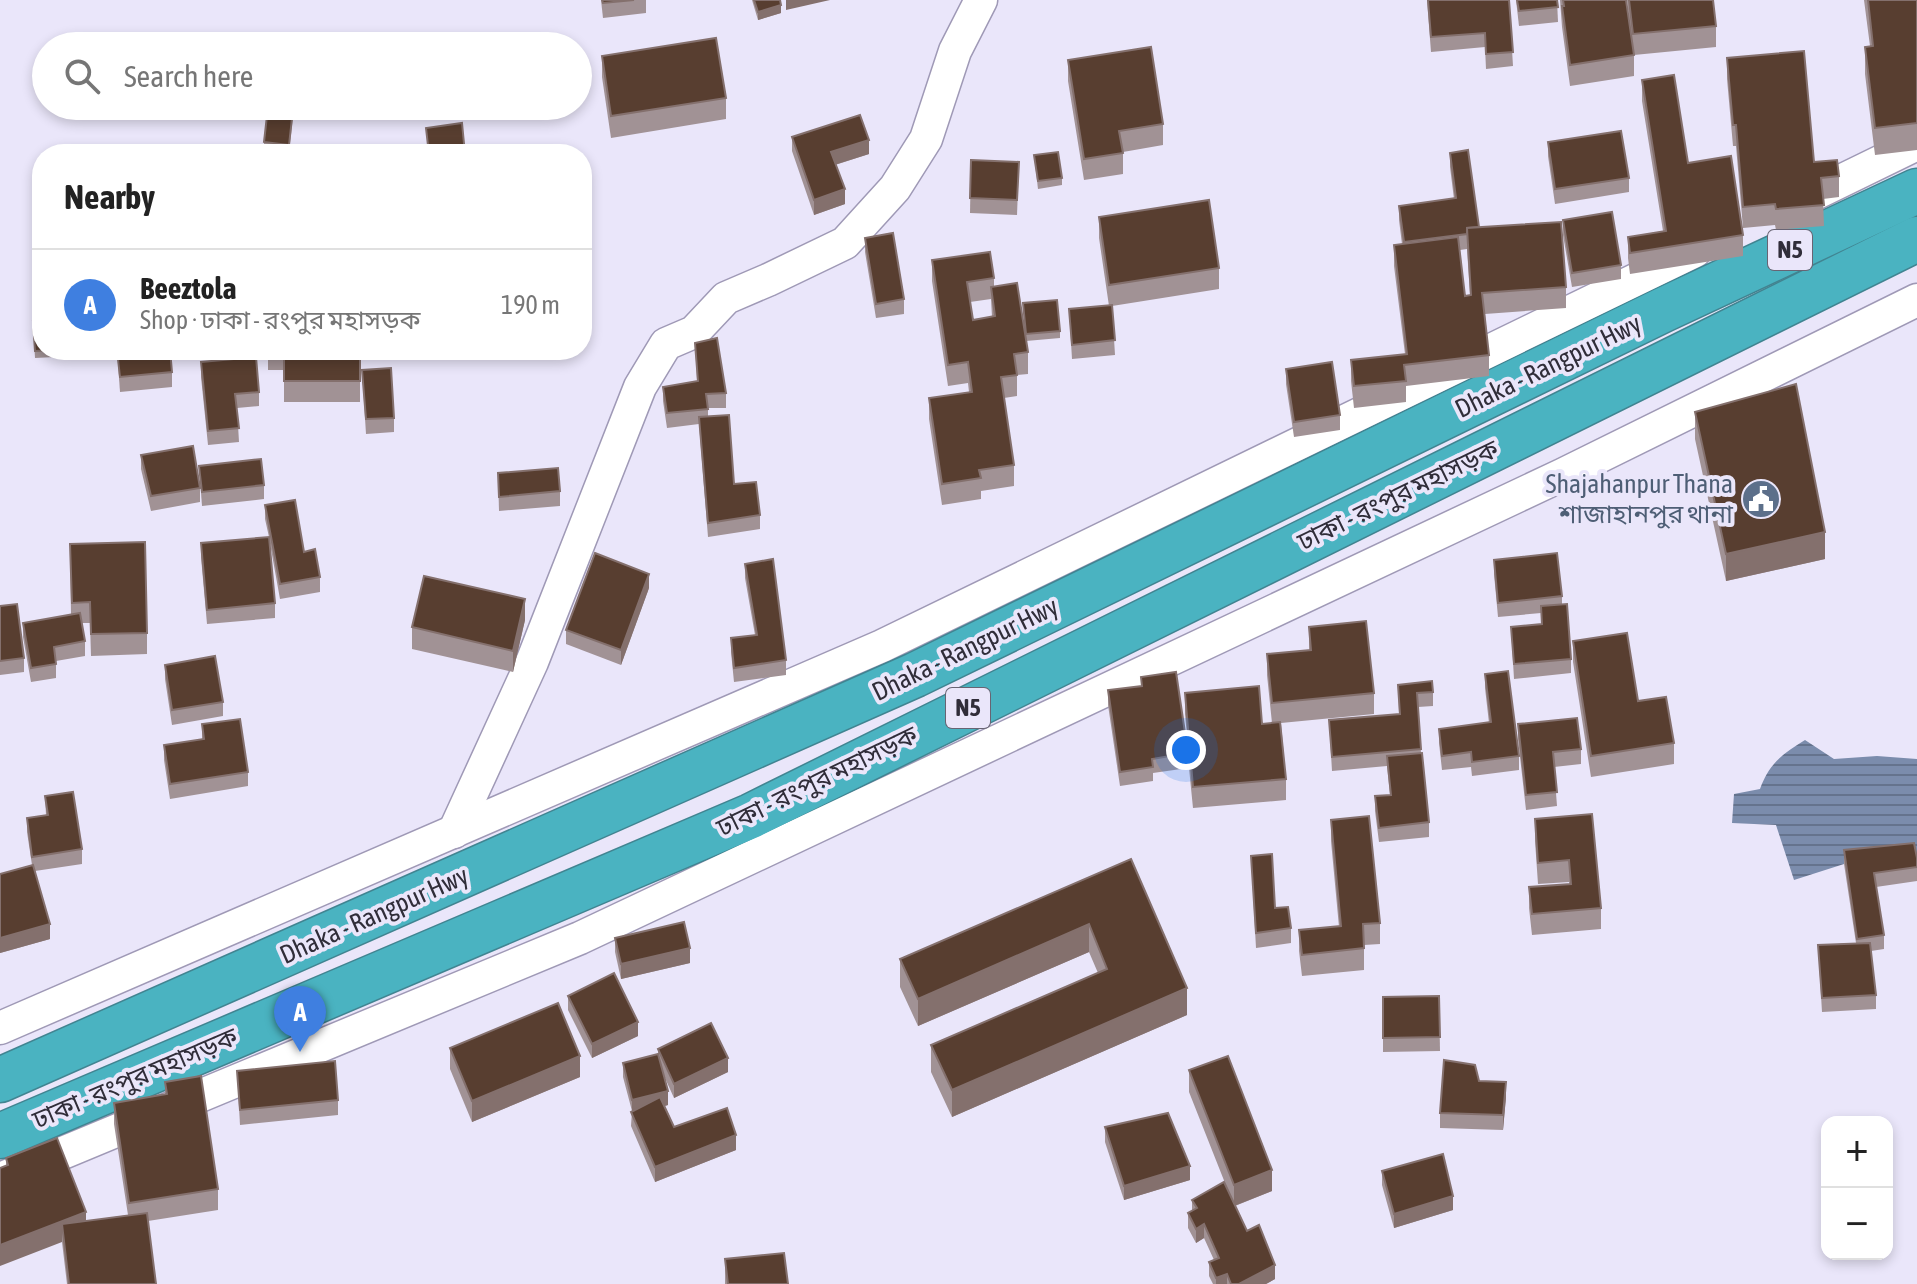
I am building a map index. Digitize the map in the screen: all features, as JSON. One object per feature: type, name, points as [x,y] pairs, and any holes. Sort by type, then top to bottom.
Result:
[{"type":"highway","name":"Dhaka - Rangpur Hwy","points":[[0,1080],[915,675],[1649,317],[1917,191]]},
{"type":"highway","name":"ঢাকা - রংপুর মহাসড়ক","points":[[0,1136],[751,816],[1917,239]]},
{"type":"street","points":[[454,832],[532,662],[640,387],[666,344],[694,332],[726,298],[845,243],[895,188],[926,139],[955,51],[981,0]]},
{"type":"street","points":[[1773,213],[1917,144]]},
{"type":"street","points":[[0,1028],[882,646],[1716,241]]},
{"type":"street","points":[[0,1179],[580,938],[1562,475],[1917,300]]},
{"type":"water","points":[[1805,740],[1834,759],[1877,756],[1917,759],[1917,853],[1844,864],[1794,880],[1776,825],[1732,823],[1734,794],[1760,789],[1777,760]]},
{"type":"building","points":[[602,0],[634,0],[603,3]]},
{"type":"building","points":[[754,0],[780,0],[781,5],[758,12]]},
{"type":"building","points":[[1428,0],[1509,0],[1513,52],[1486,54],[1485,33],[1431,37]]},
{"type":"building","points":[[1517,0],[1557,0],[1558,7],[1519,11]]},
{"type":"building","points":[[1563,0],[1626,0],[1634,55],[1570,65]]},
{"type":"building","points":[[1629,0],[1713,0],[1716,26],[1633,34]]},
{"type":"building","points":[[1868,0],[1917,0],[1917,123],[1875,128],[1865,47],[1873,46]]},
{"type":"building","points":[[716,38],[726,98],[611,116],[602,56]]},
{"type":"building","points":[[1151,47],[1163,124],[1119,131],[1123,153],[1084,159],[1068,60]]},
{"type":"building","points":[[1804,51],[1814,162],[1837,160],[1839,176],[1821,178],[1824,205],[1776,209],[1775,204],[1743,207],[1727,58]]},
{"type":"building","points":[[1674,75],[1688,163],[1731,156],[1743,235],[1630,253],[1628,237],[1666,231],[1642,80]]},
{"type":"building","points":[[860,115],[869,140],[831,152],[845,189],[814,200],[792,137]]},
{"type":"building","points":[[267,120],[292,120],[289,144],[264,142]]},
{"type":"building","points":[[462,123],[464,144],[428,144],[426,128]]},
{"type":"building","points":[[1621,131],[1629,178],[1555,189],[1548,142]]},
{"type":"building","points":[[1468,150],[1479,227],[1467,228],[1467,234],[1404,242],[1399,206],[1456,198],[1450,153]]},
{"type":"building","points":[[1058,152],[1062,178],[1038,181],[1034,155]]},
{"type":"building","points":[[971,160],[1019,162],[1017,200],[970,198]]},
{"type":"building","points":[[1209,200],[1219,268],[1109,285],[1099,217]]},
{"type":"building","points":[[1612,212],[1621,265],[1572,273],[1563,220]]},
{"type":"building","points":[[1561,222],[1566,287],[1482,293],[1489,355],[1404,365],[1406,381],[1354,386],[1351,360],[1407,354],[1394,245],[1458,237],[1465,296],[1471,295],[1467,228]]},
{"type":"building","points":[[893,233],[904,299],[876,304],[865,238]]},
{"type":"building","points":[[990,252],[994,278],[967,282],[973,320],[995,316],[991,287],[1017,283],[1028,352],[1014,354],[1017,375],[1001,377],[1014,465],[979,470],[981,478],[942,484],[929,398],[972,392],[968,362],[948,365],[932,260]]},
{"type":"building","points":[[1057,300],[1060,331],[1026,334],[1023,303]]},
{"type":"building","points":[[1112,305],[1115,340],[1072,345],[1069,309]]},
{"type":"building","points":[[717,338],[726,393],[706,394],[708,409],[667,413],[663,387],[698,381],[695,343]]},
{"type":"building","points":[[118,360],[171,360],[172,372],[120,377]]},
{"type":"building","points":[[256,360],[259,392],[235,394],[239,428],[208,431],[201,362]]},
{"type":"building","points":[[284,360],[360,360],[360,381],[284,381]]},
{"type":"building","points":[[1332,362],[1340,415],[1294,422],[1286,369]]},
{"type":"building","points":[[391,368],[394,418],[366,419],[362,370]]},
{"type":"building","name":"Shajahanpur Thana শাজাহানপুর থানা","points":[[1796,384],[1825,532],[1726,554],[1695,412]]},
{"type":"building","points":[[729,415],[734,484],[756,482],[760,515],[708,523],[699,417]]},
{"type":"building","points":[[193,446],[200,488],[151,496],[141,455]]},
{"type":"building","points":[[261,459],[264,485],[202,492],[199,466]]},
{"type":"building","points":[[558,468],[560,491],[499,497],[498,473]]},
{"type":"building","points":[[295,500],[304,552],[315,549],[320,577],[280,584],[265,505]]},
{"type":"building","points":[[269,537],[275,603],[207,610],[201,543]]},
{"type":"building","points":[[145,542],[147,633],[91,634],[90,602],[72,603],[70,544]]},
{"type":"building","points":[[595,553],[649,574],[621,650],[566,630]]},
{"type":"building","points":[[1557,553],[1562,596],[1498,603],[1494,560]]},
{"type":"building","points":[[773,559],[786,660],[734,668],[731,638],[757,635],[745,564]]},
{"type":"building","points":[[424,576],[525,599],[513,651],[412,627]]},
{"type":"building","points":[[17,604],[24,658],[0,661],[0,606]]},
{"type":"building","points":[[1567,604],[1571,659],[1514,664],[1511,627],[1542,624],[1541,606]]},
{"type":"building","points":[[80,613],[85,641],[54,647],[56,664],[31,668],[23,623]]},
{"type":"building","points":[[1366,621],[1374,693],[1272,703],[1267,654],[1311,650],[1309,627]]},
{"type":"building","points":[[1627,633],[1638,701],[1666,697],[1674,743],[1591,756],[1573,641]]},
{"type":"building","points":[[215,656],[223,702],[172,710],[165,665]]},
{"type":"building","points":[[1508,671],[1519,756],[1472,762],[1471,752],[1442,756],[1439,729],[1491,722],[1485,674]]},
{"type":"building","points":[[1176,672],[1188,753],[1152,759],[1153,767],[1120,772],[1108,690],[1142,686],[1141,677]]},
{"type":"building","points":[[1432,681],[1433,692],[1417,693],[1421,749],[1332,757],[1329,720],[1400,714],[1398,685]]},
{"type":"building","points":[[1259,686],[1262,724],[1280,722],[1286,779],[1193,787],[1185,693]]},
{"type":"building","points":[[1577,718],[1581,749],[1553,752],[1557,792],[1526,795],[1518,724]]},
{"type":"building","points":[[240,719],[248,772],[170,784],[164,745],[204,739],[202,724]]},
{"type":"building","points":[[1422,753],[1429,822],[1379,828],[1375,796],[1391,795],[1387,756]]},
{"type":"building","points":[[73,792],[82,849],[32,857],[27,818],[48,815],[45,796]]},
{"type":"building","points":[[1592,814],[1601,908],[1532,914],[1529,887],[1571,884],[1569,860],[1538,863],[1535,819]]},
{"type":"building","points":[[1369,816],[1380,923],[1363,924],[1364,948],[1302,955],[1299,930],[1341,926],[1331,820]]},
{"type":"building","points":[[1914,843],[1917,867],[1874,873],[1884,935],[1857,939],[1844,850]]},
{"type":"building","points":[[1272,854],[1275,908],[1288,907],[1291,928],[1256,933],[1251,856]]},
{"type":"building","points":[[1131,859],[1187,988],[952,1090],[931,1045],[1107,969],[1089,924],[918,999],[900,959]]},
{"type":"building","points":[[33,865],[50,924],[0,938],[0,874]]},
{"type":"building","points":[[684,922],[690,948],[621,964],[615,938]]},
{"type":"building","points":[[1870,943],[1876,995],[1822,998],[1818,945]]},
{"type":"building","points":[[614,973],[638,1022],[592,1044],[568,996]]},
{"type":"building","points":[[1439,996],[1440,1037],[1383,1038],[1383,997]]},
{"type":"building","points":[[558,1003],[580,1056],[472,1101],[450,1048]]},
{"type":"building","points":[[711,1023],[728,1058],[674,1084],[658,1049]]},
{"type":"building","points":[[658,1054],[668,1091],[632,1100],[623,1063]]},
{"type":"building","points":[[1228,1056],[1272,1170],[1234,1185],[1189,1070]]},
{"type":"building","points":[[1444,1060],[1475,1065],[1479,1081],[1506,1082],[1503,1115],[1440,1113]]},
{"type":"building","points":[[335,1061],[338,1100],[240,1110],[237,1071]]},
{"type":"building","points":[[201,1076],[218,1189],[129,1203],[114,1103],[167,1094],[165,1082]]},
{"type":"building","points":[[660,1097],[674,1127],[727,1108],[736,1135],[655,1167],[631,1112]]},
{"type":"building","points":[[1168,1113],[1190,1166],[1124,1186],[1105,1127]]},
{"type":"building","points":[[57,1138],[86,1212],[0,1245],[0,1168],[8,1165],[6,1158]]},
{"type":"building","points":[[1443,1154],[1453,1196],[1394,1214],[1382,1171]]},
{"type":"building","points":[[1224,1182],[1247,1231],[1259,1225],[1275,1265],[1239,1284],[1231,1284],[1227,1274],[1216,1278],[1209,1262],[1219,1258],[1204,1224],[1196,1229],[1188,1213],[1197,1208],[1192,1200]]},
{"type":"building","points":[[147,1213],[156,1284],[69,1284],[62,1224]]},
{"type":"building","points":[[784,1253],[788,1284],[728,1284],[725,1259]]},
{"type":"place","name":"Shajahanpur Thana শাজাহানপুর থানা","points":[[1761,499]]},
{"type":"place","name":"Beeztola","points":[[300,1052]]}]
